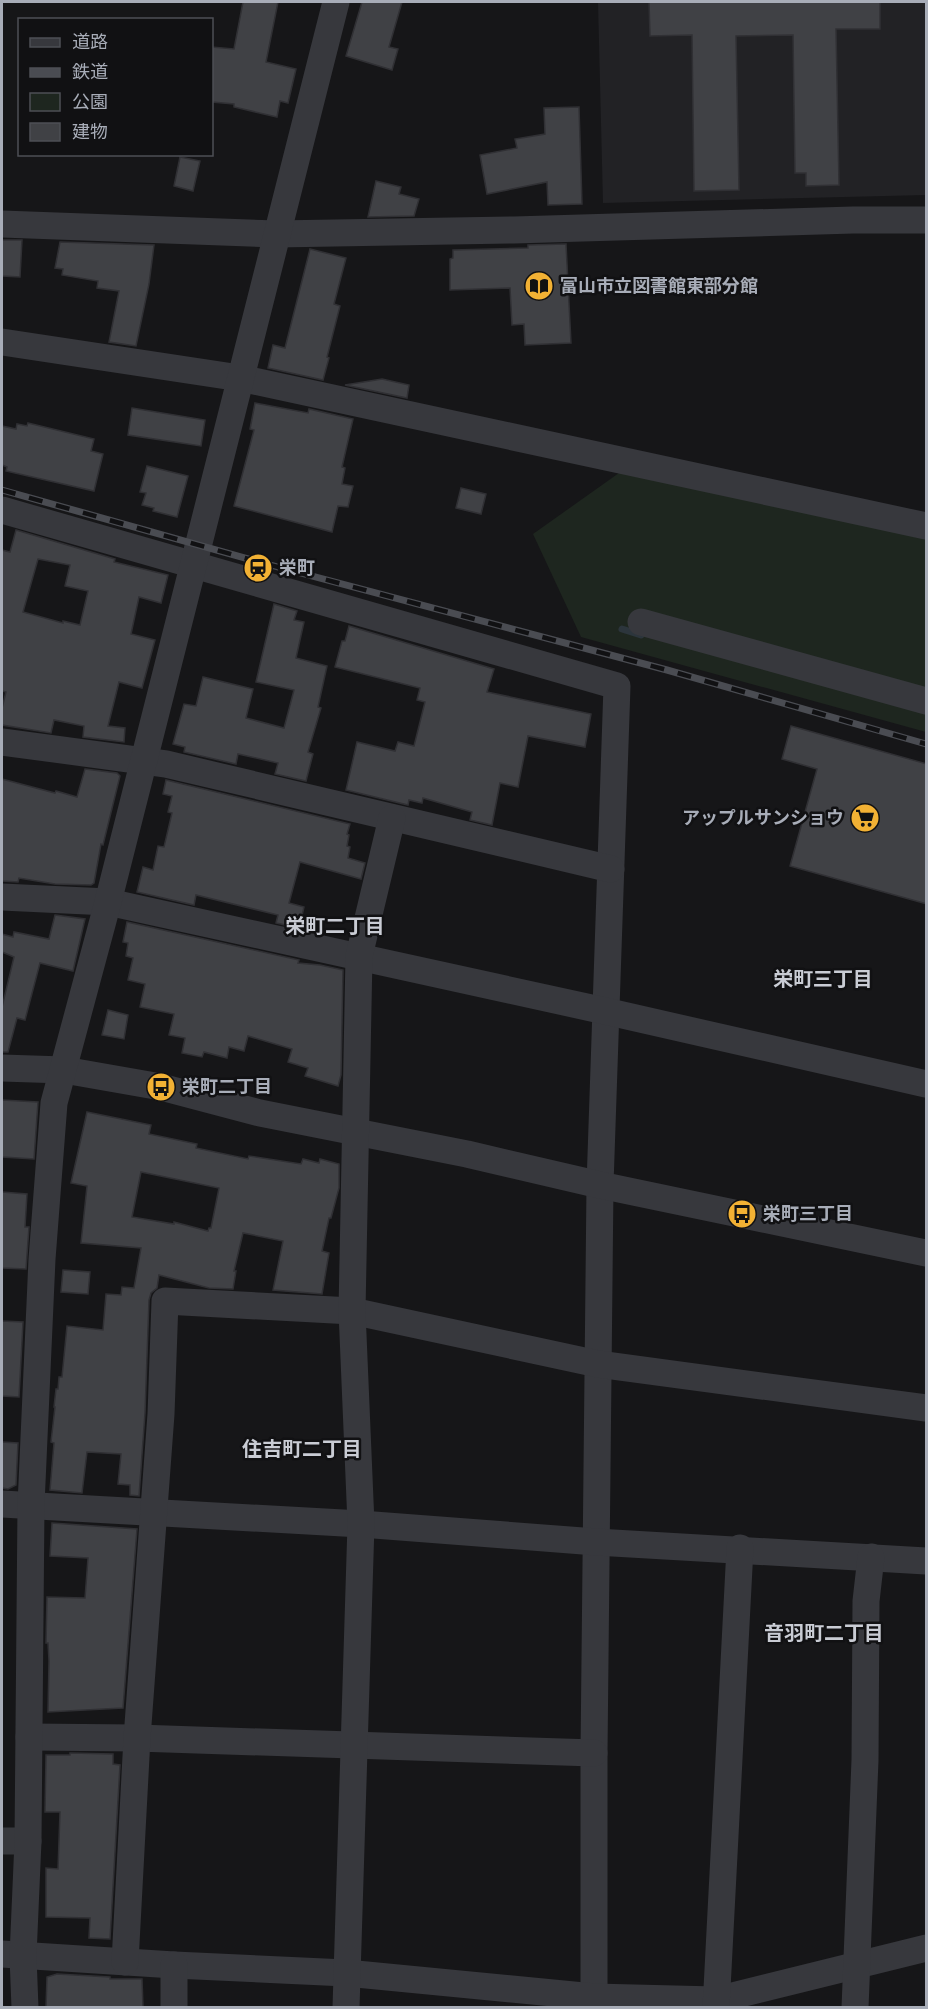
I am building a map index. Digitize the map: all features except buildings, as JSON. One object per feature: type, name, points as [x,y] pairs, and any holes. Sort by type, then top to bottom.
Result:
[{"type":"street","points":[[25,2007],[12,1955],[28,1841],[31,1505],[42,1260],[54,1103],[108,902],[336,2]]},
{"type":"street","points":[[2,224],[276,234],[927,220]]},
{"type":"street","points":[[2,342],[240,378],[927,526]]},
{"type":"street","points":[[2,510],[617,686],[600,1185],[594,1753],[594,2002]]},
{"type":"street","points":[[641,622],[927,701]]},
{"type":"street","points":[[2,742],[166,764],[611,869]]},
{"type":"street","points":[[346,2007],[361,1524],[352,1311],[359,956],[392,818]]},
{"type":"street","points":[[2,897],[108,902],[927,1084]]},
{"type":"street","points":[[2,1068],[64,1070],[161,1087],[260,1113],[355,1131],[927,1253]]},
{"type":"street","points":[[125,1962],[137,1738],[161,1414],[165,1301],[352,1311],[598,1364],[927,1408]]},
{"type":"street","points":[[2,1504],[361,1524],[596,1542],[740,1548],[927,1561]]},
{"type":"street","points":[[716,2004],[740,1548]]},
{"type":"street","points":[[855,2007],[865,1760],[866,1601],[871,1557]]},
{"type":"street","points":[[29,1737],[137,1738],[594,1753]]},
{"type":"street","points":[[2,1840],[28,1841]]},
{"type":"street","points":[[12,1955],[346,1973],[594,2002],[716,2004],[927,1948]]},
{"type":"street","points":[[174,1965],[174,2007]]},
{"type":"shaded area","points":[[598,2],[926,2],[926,195],[603,203]]},
{"type":"green space","points":[[626,468],[926,536],[926,732],[581,637],[533,534]]},
{"type":"waterway","points":[[622,629],[641,635]]},
{"type":"railway","points":[[2,490],[259,562],[667,670],[926,744]]},
{"type":"place","name":"富山市立図書館東部分館","points":[[539,286]]},
{"type":"place","name":"栄町","points":[[258,568]]},
{"type":"place","name":"アップルサンショウ","points":[[865,818]]},
{"type":"place","name":"栄町二丁目","points":[[161,1087]]},
{"type":"place","name":"栄町三丁目","points":[[742,1214]]},
{"type":"district","name":"栄町二丁目","points":[[335,927]]},
{"type":"district","name":"栄町三丁目","points":[[823,980]]},
{"type":"district","name":"住吉町二丁目","points":[[302,1450]]},
{"type":"district","name":"音羽町二丁目","points":[[824,1634]]}]
